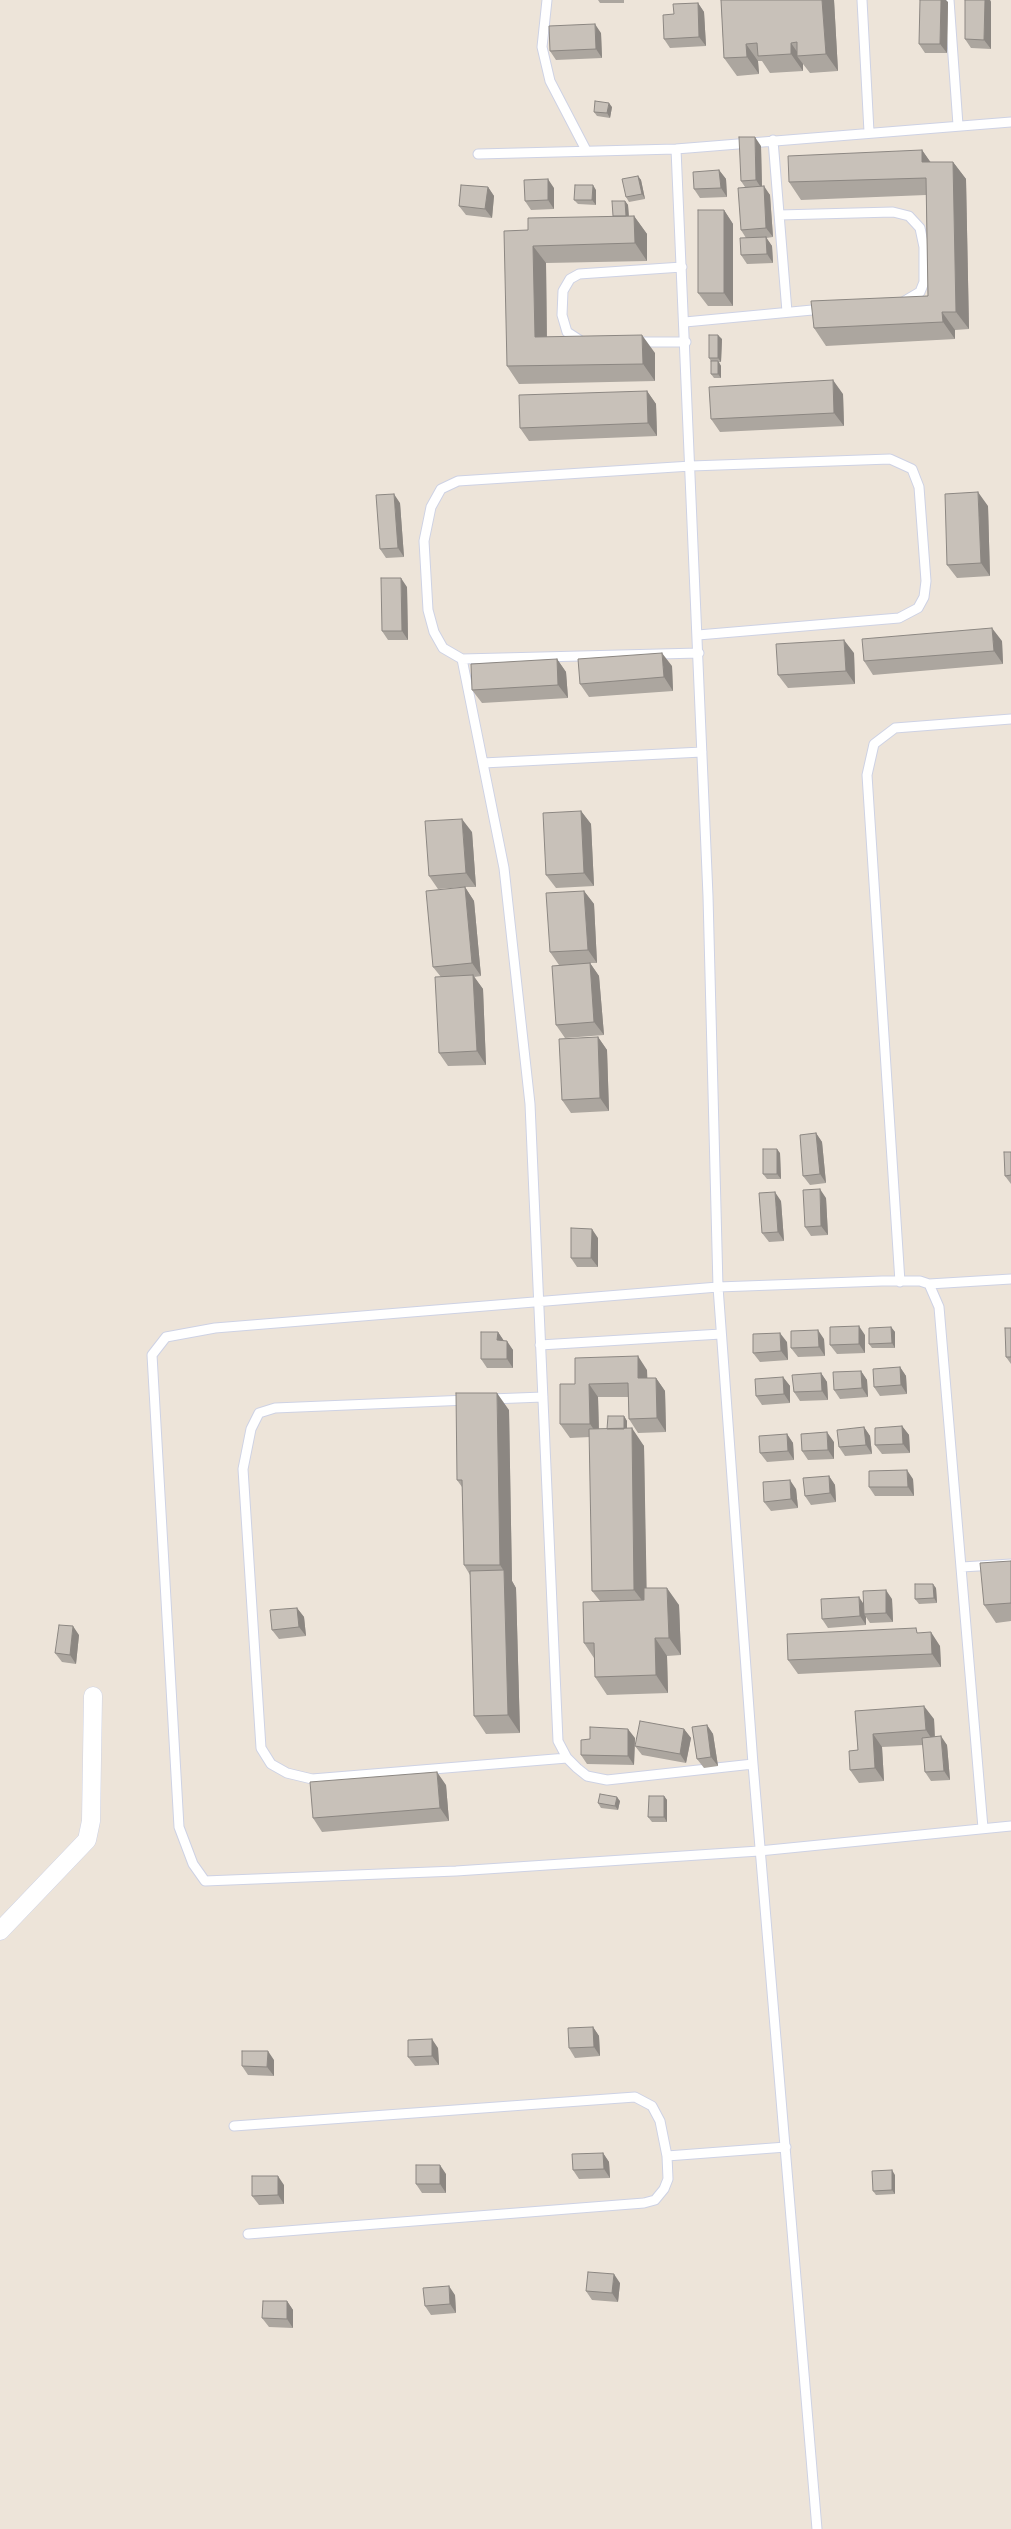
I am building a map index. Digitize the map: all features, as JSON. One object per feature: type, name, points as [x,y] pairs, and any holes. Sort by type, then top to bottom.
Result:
[{"type":"street","points":[[0,1931],[87,1840],[91,1821],[93,1696]]},
{"type":"lane","points":[[547,0],[542,47],[550,82],[586,150]]},
{"type":"lane","points":[[862,0],[869,132]]},
{"type":"lane","points":[[949,0],[958,125]]},
{"type":"lane","points":[[478,154],[676,149],[1011,122]]},
{"type":"lane","points":[[773,140],[787,312]]},
{"type":"lane","points":[[676,149],[699,653],[718,1287],[753,1764],[817,2529]]},
{"type":"lane","points":[[778,215],[893,212],[909,216],[920,228],[924,247],[924,282],[920,292],[905,302],[895,303]]},
{"type":"lane","points":[[594,343],[585,343],[573,338],[567,332],[562,316],[562,299],[563,291],[570,279],[579,274],[682,267]]},
{"type":"lane","points":[[685,322],[836,308]]},
{"type":"lane","points":[[631,342],[686,342]]},
{"type":"lane","points":[[698,636],[900,618],[918,608],[924,596],[926,581],[919,487],[912,469],[901,462],[890,459],[691,466],[458,482],[440,489],[431,507],[424,542],[428,610],[434,632],[443,648],[462,660],[699,653]]},
{"type":"lane","points":[[462,660],[504,868],[530,1104],[558,1741],[567,1758],[587,1776],[606,1780],[753,1764]]},
{"type":"lane","points":[[900,1282],[867,775],[874,744],[895,728],[1011,719]]},
{"type":"lane","points":[[483,763],[702,752]]},
{"type":"lane","points":[[1011,1279],[929,1284],[900,1282],[718,1287],[215,1328],[166,1338],[152,1355],[152,1390],[179,1827],[193,1864],[205,1881],[456,1871],[760,1851],[1011,1826]]},
{"type":"lane","points":[[929,1284],[939,1307],[962,1567],[982,1828]]},
{"type":"lane","points":[[540,1345],[721,1334]]},
{"type":"lane","points":[[483,1399],[543,1397]]},
{"type":"lane","points":[[473,1400],[275,1408],[259,1413],[251,1429],[243,1469],[261,1748],[271,1764],[287,1773],[312,1779],[567,1758]]},
{"type":"lane","points":[[962,1567],[1011,1564]]},
{"type":"lane","points":[[234,2126],[635,2097],[652,2106],[660,2121],[667,2156],[668,2179],[664,2190],[655,2200],[644,2203],[248,2234]]},
{"type":"lane","points":[[667,2156],[786,2147]]},
{"type":"building","points":[[721,0],[822,0],[826,54],[797,56],[797,42],[791,43],[791,54],[758,56],[757,43],[746,44],[747,57],[724,58]]},
{"type":"building","points":[[920,0],[941,0],[940,44],[919,44]]},
{"type":"building","points":[[965,0],[985,0],[984,40],[965,39]]},
{"type":"building","points":[[698,3],[699,37],[664,39],[663,15],[674,14],[673,4]]},
{"type":"building","points":[[595,24],[596,49],[550,51],[549,26]]},
{"type":"building","points":[[595,101],[609,103],[607,113],[594,112]]},
{"type":"building","points":[[739,137],[755,137],[756,180],[741,181]]},
{"type":"building","points":[[922,150],[922,162],[953,162],[956,312],[942,312],[943,322],[814,328],[811,301],[928,296],[926,178],[789,182],[788,156]]},
{"type":"building","points":[[719,170],[721,188],[694,189],[693,172]]},
{"type":"building","points":[[638,176],[642,194],[626,197],[622,179]]},
{"type":"building","points":[[548,179],[548,200],[525,201],[524,180]]},
{"type":"building","points":[[461,185],[488,187],[485,209],[459,206]]},
{"type":"building","points":[[575,185],[593,185],[592,200],[574,200]]},
{"type":"building","points":[[764,186],[766,228],[741,230],[738,188]]},
{"type":"building","points":[[612,201],[625,201],[626,216],[613,216]]},
{"type":"building","points":[[698,210],[724,210],[724,293],[698,293]]},
{"type":"building","points":[[634,216],[635,243],[533,246],[535,337],[642,335],[643,364],[507,366],[504,231],[528,230],[528,218]]},
{"type":"building","points":[[766,237],[767,254],[741,255],[740,238]]},
{"type":"building","points":[[709,335],[718,335],[718,358],[709,358]]},
{"type":"building","points":[[711,361],[718,361],[718,374],[711,374]]},
{"type":"building","points":[[833,380],[834,413],[711,419],[709,387]]},
{"type":"building","points":[[647,391],[648,423],[520,428],[519,395]]},
{"type":"building","points":[[978,492],[981,563],[947,565],[945,494]]},
{"type":"building","points":[[394,494],[398,548],[380,549],[376,495]]},
{"type":"building","points":[[381,578],[401,578],[402,631],[382,631]]},
{"type":"building","points":[[992,628],[994,651],[864,661],[862,639]]},
{"type":"building","points":[[844,640],[846,671],[778,675],[776,644]]},
{"type":"building","points":[[662,653],[664,677],[580,684],[578,659]]},
{"type":"building","points":[[557,659],[558,685],[472,690],[471,664]]},
{"type":"building","points":[[581,811],[584,873],[546,875],[543,813]]},
{"type":"building","points":[[462,819],[466,873],[429,876],[425,821]]},
{"type":"building","points":[[465,887],[472,963],[433,967],[426,891]]},
{"type":"building","points":[[584,891],[588,950],[550,952],[546,893]]},
{"type":"building","points":[[590,963],[594,1022],[556,1025],[552,966]]},
{"type":"building","points":[[473,975],[477,1051],[439,1053],[435,977]]},
{"type":"building","points":[[598,1037],[600,1098],[562,1100],[559,1039]]},
{"type":"building","points":[[816,1133],[820,1174],[803,1176],[800,1135]]},
{"type":"building","points":[[763,1149],[777,1149],[777,1174],[763,1174]]},
{"type":"building","points":[[1004,1152],[1011,1152],[1011,1175],[1005,1176]]},
{"type":"building","points":[[820,1189],[821,1226],[805,1227],[803,1190]]},
{"type":"building","points":[[775,1192],[778,1232],[762,1233],[759,1193]]},
{"type":"building","points":[[571,1228],[592,1229],[591,1258],[571,1258]]},
{"type":"building","points":[[859,1326],[859,1344],[830,1345],[830,1327]]},
{"type":"building","points":[[891,1327],[892,1343],[869,1344],[869,1328]]},
{"type":"building","points":[[1005,1328],[1011,1328],[1011,1357],[1006,1357]]},
{"type":"building","points":[[818,1330],[819,1347],[791,1348],[791,1331]]},
{"type":"building","points":[[481,1332],[498,1332],[497,1340],[507,1341],[507,1359],[481,1359]]},
{"type":"building","points":[[780,1333],[781,1351],[753,1353],[753,1334]]},
{"type":"building","points":[[638,1356],[638,1378],[656,1378],[657,1418],[629,1419],[628,1383],[589,1384],[590,1424],[560,1424],[560,1384],[575,1384],[575,1358]]},
{"type":"building","points":[[900,1367],[901,1385],[874,1387],[873,1369]]},
{"type":"building","points":[[861,1371],[862,1388],[834,1390],[833,1372]]},
{"type":"building","points":[[821,1373],[822,1391],[794,1392],[792,1375]]},
{"type":"building","points":[[783,1377],[784,1394],[756,1396],[755,1379]]},
{"type":"building","points":[[456,1393],[497,1393],[500,1565],[464,1565],[462,1480],[457,1480]]},
{"type":"building","points":[[608,1416],[624,1416],[624,1429],[607,1429]]},
{"type":"building","points":[[902,1426],[903,1444],[875,1445],[875,1428]]},
{"type":"building","points":[[864,1427],[866,1445],[839,1447],[837,1430]]},
{"type":"building","points":[[632,1428],[634,1590],[592,1591],[589,1429]]},
{"type":"building","points":[[827,1432],[828,1450],[802,1451],[801,1434]]},
{"type":"building","points":[[787,1434],[788,1451],[760,1453],[759,1436]]},
{"type":"building","points":[[907,1470],[908,1487],[869,1487],[869,1471]]},
{"type":"building","points":[[829,1476],[830,1493],[805,1496],[803,1478]]},
{"type":"building","points":[[790,1480],[791,1499],[764,1502],[763,1482]]},
{"type":"building","points":[[1011,1561],[1011,1603],[984,1605],[980,1563]]},
{"type":"building","points":[[504,1570],[508,1715],[474,1716],[470,1571]]},
{"type":"building","points":[[915,1584],[933,1584],[934,1598],[915,1599]]},
{"type":"building","points":[[644,1588],[667,1588],[669,1638],[655,1638],[656,1675],[595,1677],[594,1643],[584,1643],[583,1602],[644,1600]]},
{"type":"building","points":[[886,1590],[886,1613],[864,1614],[863,1591]]},
{"type":"building","points":[[859,1597],[860,1616],[822,1619],[821,1599]]},
{"type":"building","points":[[297,1608],[299,1627],[272,1630],[270,1610]]},
{"type":"building","points":[[59,1625],[73,1626],[70,1655],[55,1653]]},
{"type":"building","points":[[916,1628],[917,1633],[931,1632],[932,1654],[788,1660],[787,1634]]},
{"type":"building","points":[[924,1706],[926,1730],[873,1734],[875,1768],[850,1770],[849,1751],[858,1750],[855,1711]]},
{"type":"building","points":[[640,1721],[684,1729],[680,1754],[635,1746]]},
{"type":"building","points":[[707,1725],[711,1757],[697,1759],[692,1727]]},
{"type":"building","points":[[590,1727],[628,1729],[628,1756],[581,1755],[581,1740],[590,1739]]},
{"type":"building","points":[[941,1736],[944,1771],[925,1772],[922,1738]]},
{"type":"building","points":[[437,1772],[440,1808],[313,1818],[310,1782]]},
{"type":"building","points":[[600,1794],[617,1797],[615,1806],[598,1803]]},
{"type":"building","points":[[649,1796],[664,1796],[664,1817],[648,1817]]},
{"type":"building","points":[[593,2027],[594,2047],[569,2048],[568,2028]]},
{"type":"building","points":[[432,2039],[432,2056],[408,2057],[408,2040]]},
{"type":"building","points":[[242,2051],[268,2051],[267,2067],[242,2066]]},
{"type":"building","points":[[603,2153],[604,2169],[573,2170],[572,2154]]},
{"type":"building","points":[[416,2165],[440,2165],[440,2184],[416,2184]]},
{"type":"building","points":[[892,2170],[892,2190],[873,2191],[872,2171]]},
{"type":"building","points":[[252,2176],[278,2176],[278,2195],[252,2196]]},
{"type":"building","points":[[588,2272],[614,2274],[612,2293],[586,2291]]},
{"type":"building","points":[[449,2286],[450,2304],[425,2306],[423,2288]]},
{"type":"building","points":[[263,2301],[287,2301],[287,2319],[262,2318]]}]
